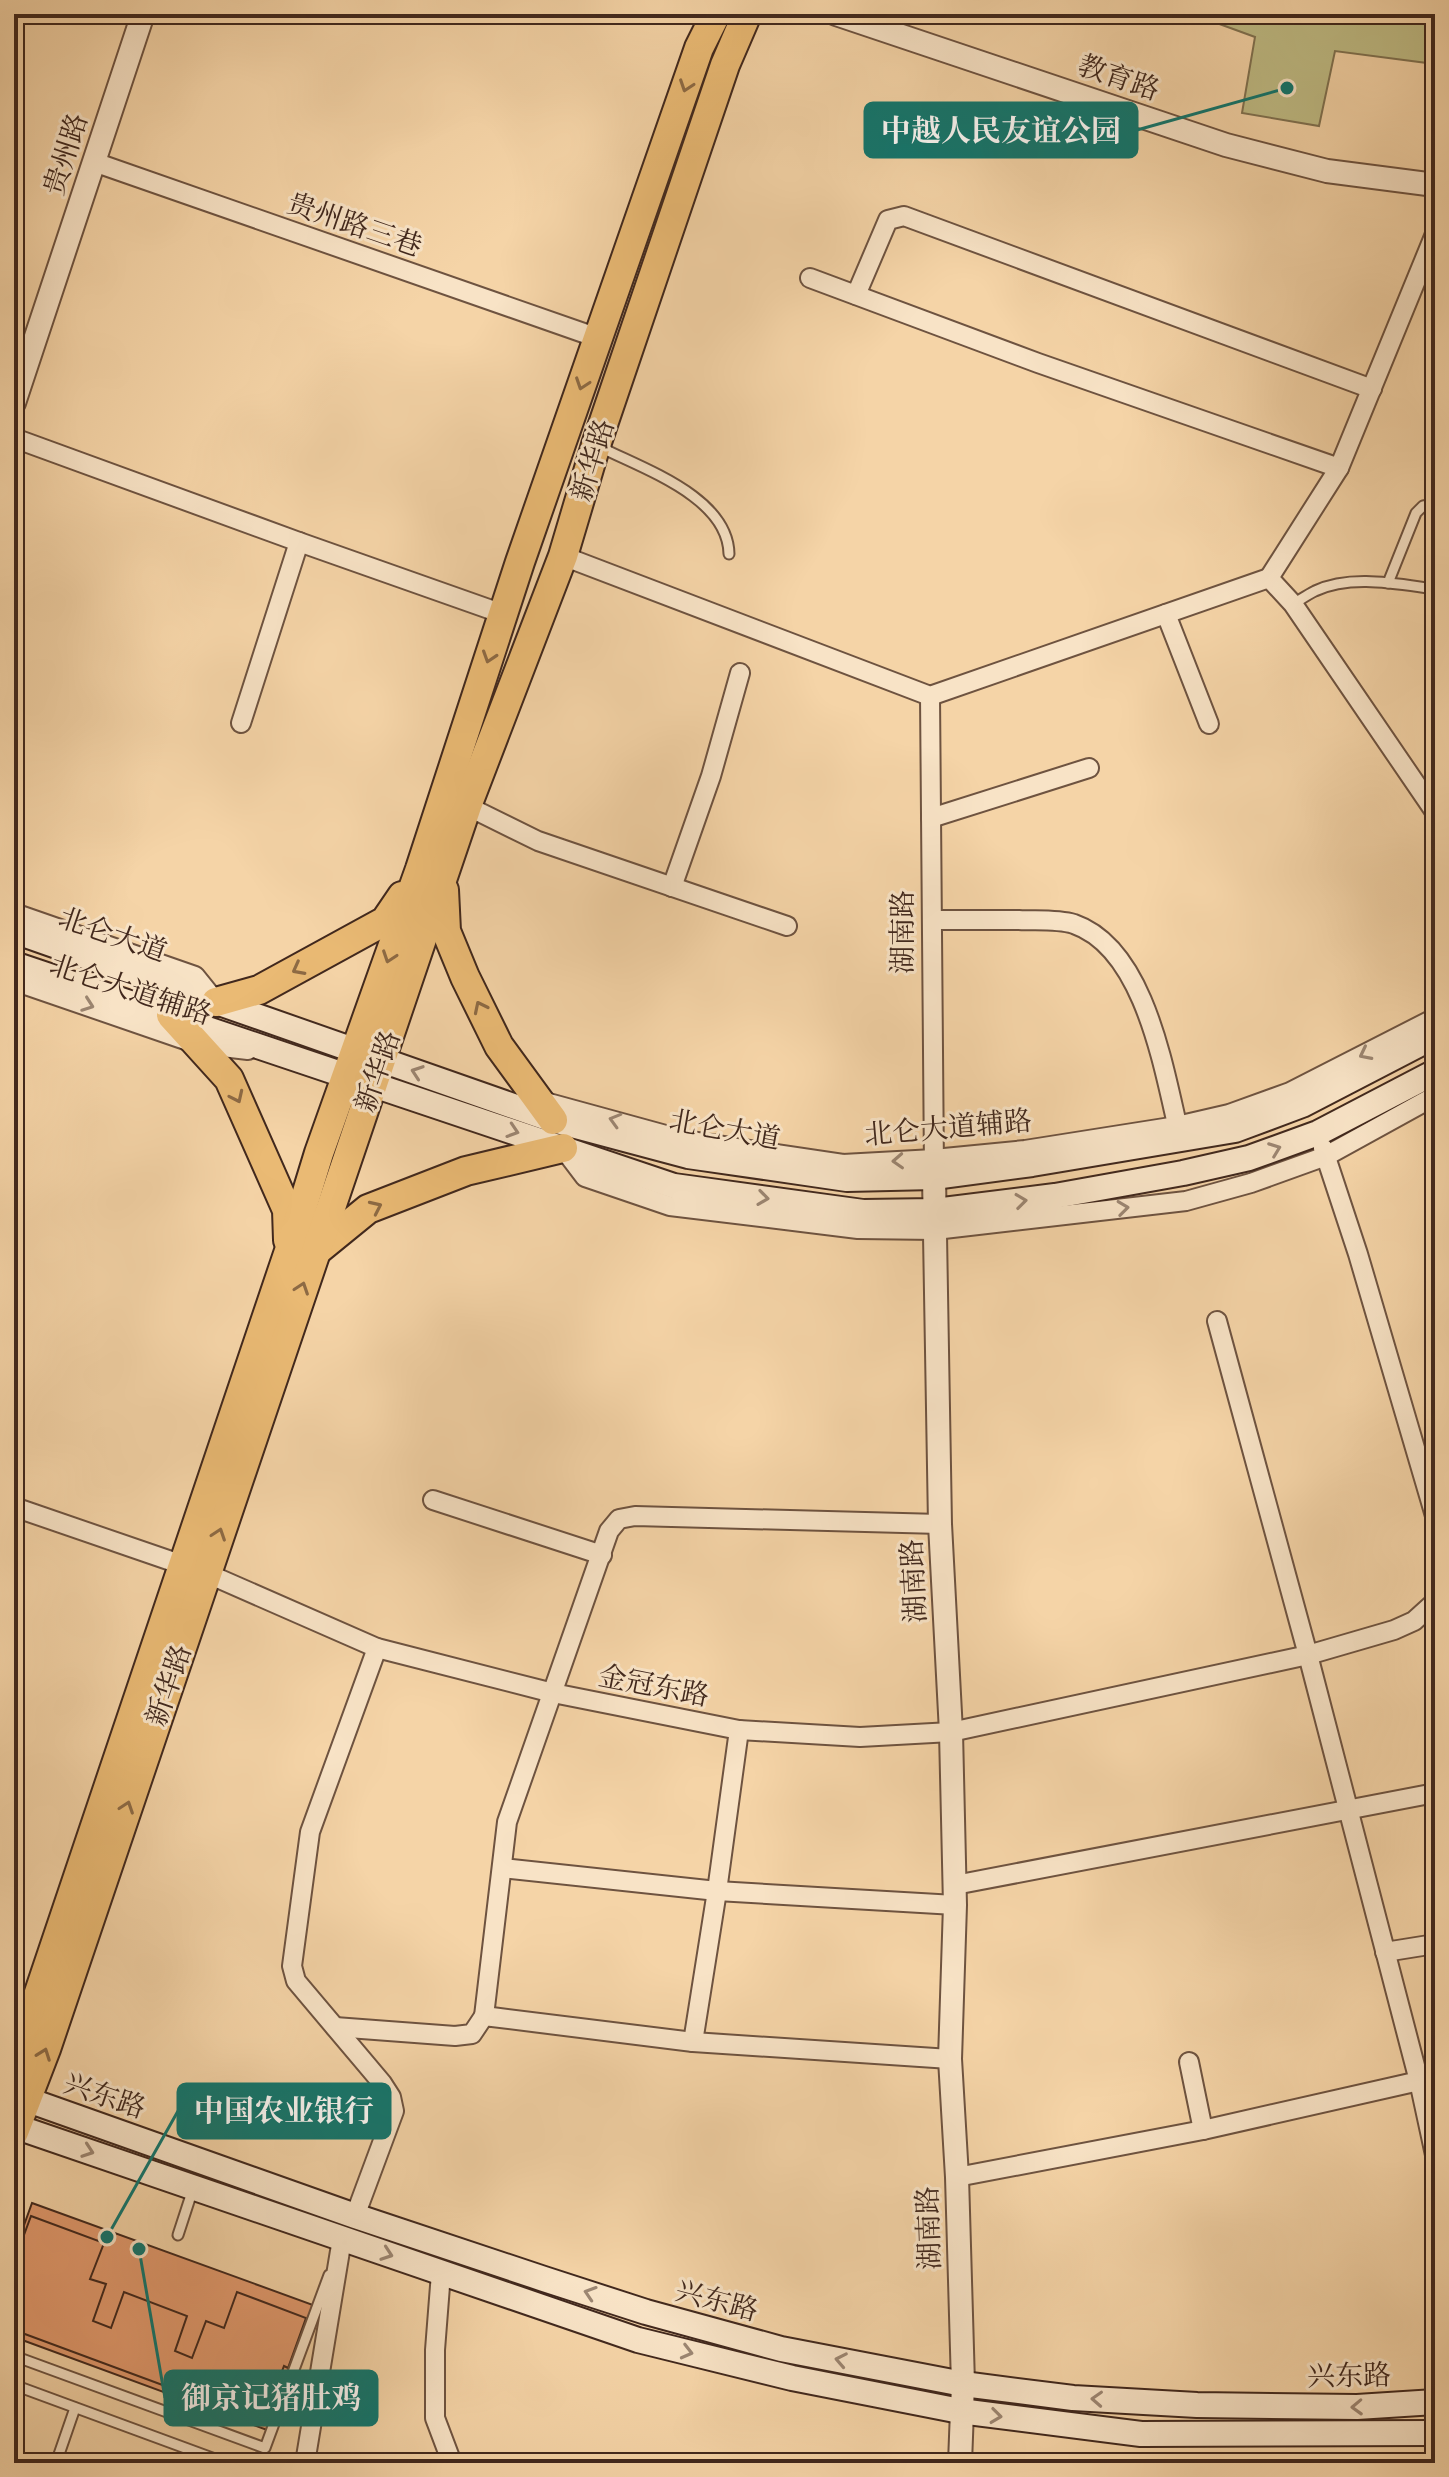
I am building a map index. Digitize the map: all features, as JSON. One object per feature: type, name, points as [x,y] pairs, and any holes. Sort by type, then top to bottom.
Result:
[{"type":"main road","name":"新华路","points":[[14,2060],[194,1570],[301,1252],[319,1153],[364,1068],[431,872],[503,614],[699,48],[716,14]]},
{"type":"main road","name":"新华路","points":[[431,872],[467,806],[563,556],[596,445],[725,65],[747,14]]},
{"type":"main road","points":[[216,1002],[259,990],[385,921],[431,872]]},
{"type":"main road","points":[[431,872],[446,931],[465,977],[499,1046],[545,1110]]},
{"type":"main road","name":"北仑大道","points":[[14,931],[216,1002],[364,1068],[563,1148],[674,1186],[935,1221],[1322,1144],[1435,1072]]},
{"type":"main road","name":"北仑大道","points":[[14,964],[279,1054],[449,1084],[545,1110],[688,1156],[847,1179],[934,1168],[1032,1164],[1179,1133],[1235,1130],[1302,1105],[1435,1036]]},
{"type":"main road","points":[[171,1015],[229,1079],[287,1210],[301,1252],[368,1209],[466,1171],[563,1148]]},
{"type":"main road","name":"新华路","points":[[15,2128],[20,2097],[46,2049],[194,1570]]},
{"type":"main road","name":"兴东路","points":[[20,2097],[355,2216],[646,2312],[766,2345],[963,2384],[1073,2398],[1197,2405],[1357,2407],[1435,2402]]},
{"type":"main road","name":"兴东路","points":[[15,2128],[638,2340],[792,2378],[960,2411],[1141,2434],[1435,2433]]},
{"type":"street","name":"贵州路","points":[[17,389],[143,14]]},
{"type":"street","name":"教育路","points":[[836,14],[1226,145],[1327,171],[1435,185]]},
{"type":"street","name":"贵州路三巷","points":[[94,162],[598,338]]},
{"type":"street","points":[[856,295],[888,220],[904,216],[1372,389]]},
{"type":"street","points":[[563,556],[930,696],[1269,578],[1339,468],[1435,234]]},
{"type":"street","points":[[810,278],[1038,363],[1339,468]]},
{"type":"street","points":[[14,438],[503,614]]},
{"type":"street","points":[[241,723],[299,542]]},
{"type":"street","points":[[1269,578],[1293,604],[1435,812]]},
{"type":"street","points":[[1166,614],[1209,724]]},
{"type":"street","points":[[672,887],[711,776],[740,673]]},
{"type":"street","name":"湖南路","points":[[930,696],[940,1524],[951,1732],[955,1895],[950,2059],[963,2384],[960,2463]]},
{"type":"street","points":[[931,818],[1089,768]]},
{"type":"street","points":[[467,806],[538,841],[787,926]]},
{"type":"street","name":"北仑大道辅路","points":[[14,913],[195,976],[216,1002]]},
{"type":"street","points":[[932,920],[1073,924],[1115,951],[1138,989],[1169,1088],[1179,1133],[1290,1092],[1435,1018]]},
{"type":"street","name":"北仑大道辅路","points":[[14,981],[197,1044],[279,1054]]},
{"type":"street","points":[[1435,1096],[1322,1144],[1358,1254],[1435,1516]]},
{"type":"street","points":[[1217,1321],[1308,1655],[1419,2081],[1435,2155]]},
{"type":"street","points":[[433,1500],[602,1555]]},
{"type":"street","name":"金冠东路","points":[[14,1508],[194,1570],[377,1648],[553,1693],[739,1730],[860,1737],[951,1732],[1308,1655],[1394,1630],[1414,1621],[1435,1602]]},
{"type":"street","points":[[335,2027],[455,2036],[472,2034],[484,2016],[507,1822],[609,1531],[619,1519],[635,1516],[940,1524]]},
{"type":"street","points":[[355,2216],[394,2111],[391,2097],[296,1981],[292,1966],[310,1832],[377,1648]]},
{"type":"street","points":[[693,2042],[739,1730]]},
{"type":"street","points":[[502,1868],[717,1891],[955,1895],[1347,1809],[1435,1793]]},
{"type":"street","points":[[1385,1952],[1435,1944]]},
{"type":"street","points":[[484,2016],[693,2042],[950,2059]]},
{"type":"street","points":[[1189,2062],[1203,2130]]},
{"type":"street","points":[[957,2177],[1203,2130],[1419,2081]]},
{"type":"street","points":[[305,2463],[342,2239]]},
{"type":"street","points":[[441,2273],[435,2350],[435,2418],[452,2463]]},
{"type":"lane","points":[[596,445],[680,487],[695,498],[717,518],[729,538],[729,554]]},
{"type":"lane","points":[[1388,583],[1416,513],[1423,506],[1435,504]]},
{"type":"lane","points":[[1293,604],[1316,590],[1353,582],[1435,589]]},
{"type":"lane","points":[[178,2235],[193,2188]]},
{"type":"lane","points":[[14,2356],[265,2448],[342,2239]]},
{"type":"lane","points":[[14,2385],[226,2463]]},
{"type":"lane","points":[[56,2463],[75,2408]]},
{"type":"shaded area","points":[[1192,14],[1435,14],[1435,64],[1335,51],[1319,126],[1242,113],[1255,37]]},
{"type":"building","points":[[32,2203],[313,2305],[267,2430],[14,2337],[14,2253]]},
{"type":"building","points":[[31,2216],[104,2243],[90,2279],[106,2284],[93,2321],[111,2328],[124,2292],[187,2316],[175,2351],[192,2358],[206,2321],[224,2328],[237,2292],[306,2318],[288,2368],[284,2366],[273,2395],[266,2393],[257,2420],[14,2330],[14,2276],[17,2269],[14,2262]]},
{"type":"place","name":"中越人民友谊公园","points":[[1287,88]]},
{"type":"place","name":"中国农业银行","points":[[107,2237]]},
{"type":"place","name":"御京记猪肚鸡","points":[[139,2249]]}]
